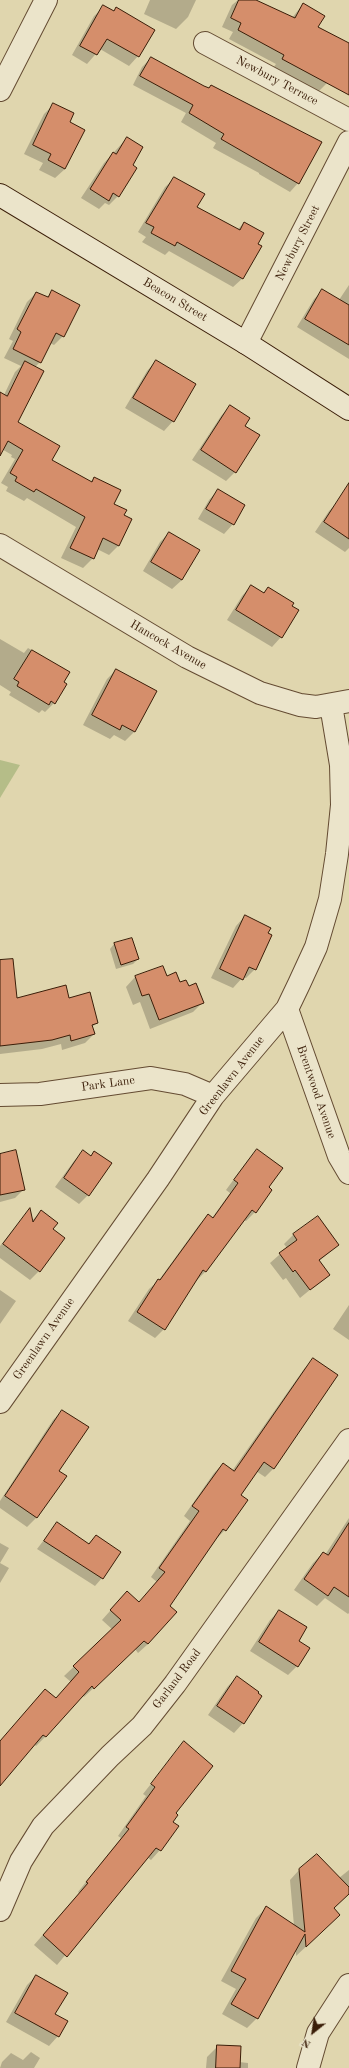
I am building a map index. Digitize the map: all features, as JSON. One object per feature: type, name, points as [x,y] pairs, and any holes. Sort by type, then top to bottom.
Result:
[{"type":"street","points":[[0,90],[46,0]]},
{"type":"street","name":"Newbury Terrace","points":[[205,43],[349,120]]},
{"type":"street","name":"Newbury Street","points":[[246,343],[349,142]]},
{"type":"street","name":"Beacon Street","points":[[0,195],[246,343],[349,409]]},
{"type":"street","name":"Hancock Avenue","points":[[0,545],[187,657],[238,684],[273,698],[300,705],[316,707],[340,703]]},
{"type":"street","name":"Greenlawn Avenue","points":[[0,1402],[158,1179],[213,1096],[287,1009],[316,947],[330,899],[338,854],[342,804],[340,703]]},
{"type":"street","name":"Brentwood Avenue","points":[[287,1009],[339,1156],[349,1174]]},
{"type":"street","name":"Park Lane","points":[[0,1095],[40,1094],[151,1078],[185,1084],[213,1096]]},
{"type":"street","name":"Garland Road","points":[[0,1910],[21,1860],[43,1826],[142,1726],[175,1684],[349,1440]]},
{"type":"street","points":[[308,2068],[318,2033],[349,1985]]},
{"type":"green space","points":[[0,760],[20,765],[0,798]]},
{"type":"building","points":[[239,0],[256,0],[295,18],[303,3],[325,16],[318,27],[349,43],[349,95],[282,59],[284,55],[238,30],[241,23],[231,18]]},
{"type":"building","points":[[103,5],[114,11],[116,7],[155,30],[139,57],[107,39],[97,55],[80,46]]},
{"type":"building","points":[[151,57],[204,86],[209,88],[211,85],[322,142],[299,184],[221,139],[224,134],[189,113],[193,105],[140,76]]},
{"type":"building","points":[[53,103],[74,113],[70,122],[85,130],[65,169],[48,160],[51,154],[33,145]]},
{"type":"building","points":[[127,137],[143,147],[133,165],[137,168],[119,197],[113,193],[109,201],[90,189],[113,152],[116,154]]},
{"type":"building","points":[[174,177],[205,194],[197,207],[240,230],[244,222],[264,233],[258,244],[262,246],[243,279],[177,242],[175,246],[151,233],[154,227],[146,223]]},
{"type":"building","points":[[322,289],[349,305],[349,345],[305,319]]},
{"type":"building","points":[[52,290],[80,305],[64,337],[56,333],[41,363],[13,349],[21,332],[17,329],[36,292],[48,297]]},
{"type":"building","points":[[156,360],[196,384],[174,422],[133,398]]},
{"type":"building","points":[[25,361],[44,371],[18,422],[60,446],[52,460],[92,482],[94,477],[121,490],[114,504],[127,510],[124,515],[132,519],[119,546],[103,538],[94,559],[70,548],[85,517],[36,489],[34,492],[15,481],[17,477],[10,473],[23,450],[8,441],[0,456],[0,392],[7,396]]},
{"type":"building","points":[[230,405],[250,418],[245,426],[260,435],[236,473],[201,450]]},
{"type":"building","points":[[349,483],[349,539],[324,522]]},
{"type":"building","points":[[218,489],[245,505],[234,525],[206,509]]},
{"type":"building","points":[[169,532],[200,550],[182,580],[151,562]]},
{"type":"building","points":[[251,585],[264,593],[268,587],[294,603],[292,606],[299,610],[282,638],[236,610]]},
{"type":"building","points":[[32,650],[70,672],[64,682],[67,684],[55,704],[51,701],[49,705],[17,686],[19,682],[14,679]]},
{"type":"building","points":[[116,669],[157,691],[135,732],[122,725],[120,730],[92,715]]},
{"type":"building","points":[[245,915],[271,928],[268,933],[272,935],[256,970],[249,967],[243,980],[220,969]]},
{"type":"building","points":[[132,938],[139,959],[121,965],[114,943]]},
{"type":"building","points":[[13,959],[17,998],[66,985],[69,998],[90,992],[98,1023],[92,1025],[95,1034],[71,1041],[70,1035],[52,1040],[0,1046],[0,960]]},
{"type":"building","points":[[163,966],[167,976],[176,972],[180,982],[186,980],[189,986],[196,983],[204,1003],[159,1020],[149,994],[142,996],[135,976]]},
{"type":"building","points":[[257,1149],[283,1168],[269,1187],[272,1190],[256,1213],[252,1210],[206,1272],[203,1270],[165,1330],[137,1312],[158,1279],[160,1280],[208,1214],[213,1218],[238,1183],[234,1180]]},
{"type":"building","points":[[16,1150],[25,1190],[0,1195],[0,1154]]},
{"type":"building","points":[[83,1150],[91,1156],[94,1151],[112,1163],[89,1196],[64,1178]]},
{"type":"building","points":[[30,1208],[33,1222],[41,1210],[58,1223],[53,1229],[65,1238],[40,1272],[3,1244]]},
{"type":"building","points":[[318,1216],[339,1245],[319,1260],[330,1275],[310,1290],[295,1270],[293,1272],[279,1253],[297,1240],[293,1234]]},
{"type":"building","points":[[313,1358],[338,1375],[274,1469],[264,1462],[241,1495],[248,1500],[226,1531],[223,1529],[170,1606],[177,1612],[148,1644],[144,1641],[94,1689],[92,1686],[46,1737],[43,1735],[0,1786],[0,1741],[45,1689],[56,1698],[79,1672],[73,1666],[121,1620],[110,1610],[127,1591],[139,1602],[165,1572],[159,1568],[199,1511],[192,1506],[223,1463],[234,1471]]},
{"type":"building","points":[[62,1410],[89,1427],[59,1471],[67,1476],[37,1518],[5,1496]]},
{"type":"building","points":[[57,1522],[89,1544],[96,1535],[121,1552],[103,1579],[44,1541]]},
{"type":"building","points":[[349,1523],[349,1597],[334,1587],[328,1596],[304,1579],[323,1552],[328,1555]]},
{"type":"building","points":[[279,1610],[307,1627],[299,1641],[310,1648],[298,1667],[259,1642]]},
{"type":"building","points":[[237,1676],[259,1692],[258,1693],[262,1696],[244,1724],[217,1706]]},
{"type":"building","points":[[184,1741],[213,1766],[176,1813],[178,1815],[173,1822],[179,1826],[161,1851],[156,1848],[67,1957],[43,1935],[88,1883],[86,1882],[129,1829],[126,1827],[155,1787],[151,1784]]},
{"type":"building","points":[[317,1854],[349,1887],[349,1894],[334,1908],[340,1915],[306,1947],[305,1934],[258,2019],[231,2004],[246,1979],[231,1971],[266,1906],[305,1932],[299,1869]]},
{"type":"building","points":[[36,1975],[68,1993],[55,2014],[68,2021],[59,2037],[15,2013]]},
{"type":"building","points":[[217,2045],[241,2046],[240,2068],[216,2068]]}]
